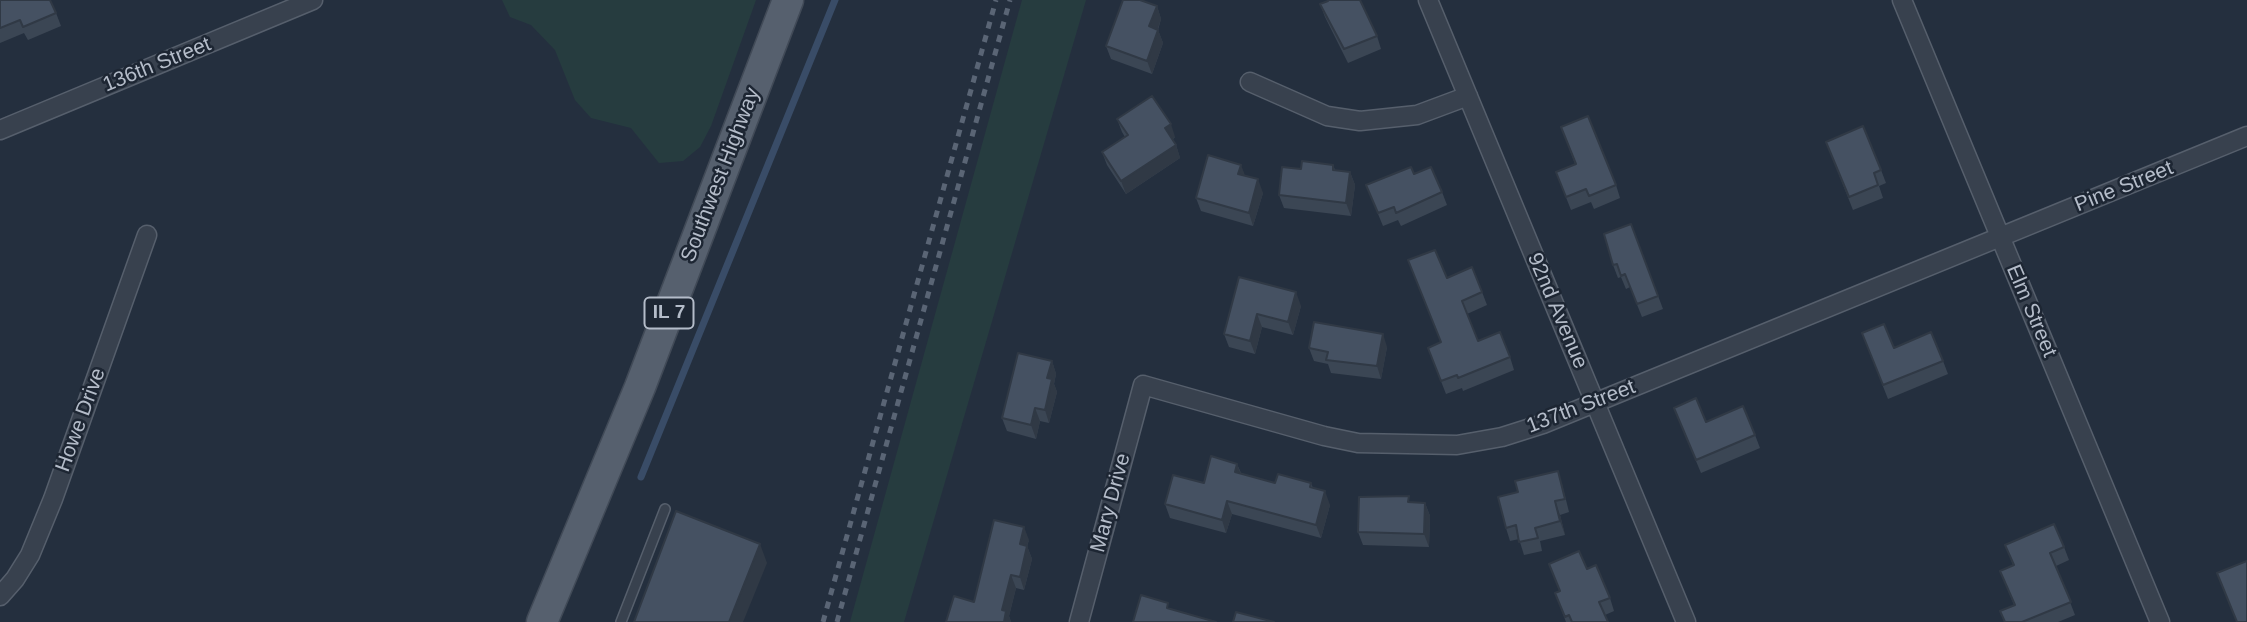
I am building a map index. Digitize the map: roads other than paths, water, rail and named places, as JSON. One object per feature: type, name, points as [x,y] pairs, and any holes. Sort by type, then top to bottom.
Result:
[{"type":"main road","name":"Southwest Highway","points":[[542,622],[640,387],[788,0]]},
{"type":"street","name":"136th Street","points":[[0,130],[313,0]]},
{"type":"street","name":"92nd Avenue","points":[[1428,0],[1686,622]]},
{"type":"street","name":"Elm Street","points":[[1902,0],[2160,622]]},
{"type":"street","points":[[1250,82],[1327,116],[1360,121],[1417,115],[1468,96]]},
{"type":"street","name":"Pine Street","points":[[2000,238],[2247,136]]},
{"type":"street","name":"Howe Drive","points":[[0,596],[30,555],[147,235]]},
{"type":"street","name":"137th Street","points":[[1143,385],[1324,436],[1406,446],[1457,445],[1502,437],[1595,402],[2000,238]]},
{"type":"street","name":"Mary Drive","points":[[1079,622],[1143,385]]},
{"type":"lane","points":[[621,622],[665,509]]},
{"type":"waterway","points":[[641,477],[835,0]]},
{"type":"railway","points":[[823,622],[996,0]]},
{"type":"railway","points":[[837,622],[1010,0]]}]
